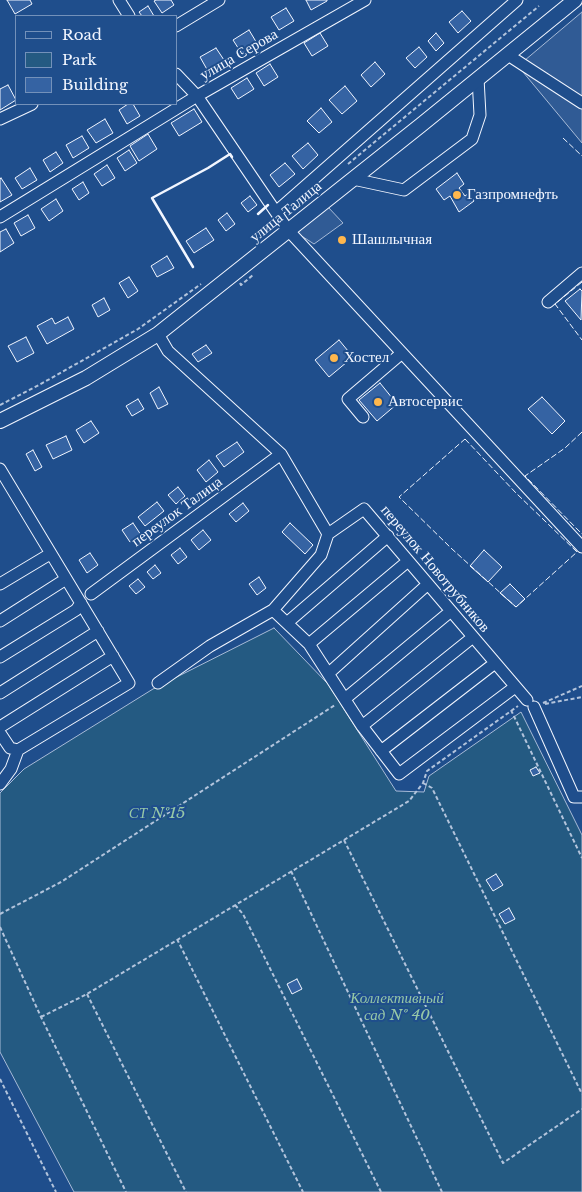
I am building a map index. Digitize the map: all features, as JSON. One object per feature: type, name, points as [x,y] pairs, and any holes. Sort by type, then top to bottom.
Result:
[{"type":"main road","name":"улица Талица","points":[[0,421],[86,378],[158,334],[353,180],[575,0]]},
{"type":"street","points":[[119,0],[128,15]]},
{"type":"street","points":[[178,25],[219,0]]},
{"type":"street","name":"улица Серова","points":[[0,217],[197,96],[365,0]]},
{"type":"street","points":[[276,212],[517,0]]},
{"type":"street","points":[[508,55],[582,103]]},
{"type":"street","points":[[178,76],[197,96],[288,230],[582,547]]},
{"type":"street","points":[[353,180],[404,190],[472,139],[480,115],[478,78]]},
{"type":"street","points":[[0,119],[30,105]]},
{"type":"street","points":[[548,302],[582,273]]},
{"type":"street","points":[[158,334],[168,352],[280,454],[328,534],[321,555],[274,610],[210,646],[158,683]]},
{"type":"street","points":[[363,417],[348,399],[402,352]]},
{"type":"street","name":"переулок Талица","points":[[91,594],[280,454]]},
{"type":"street","points":[[0,469],[129,683],[18,750],[11,769],[0,784]]},
{"type":"street","name":"переулок Новотрубников","points":[[328,534],[364,509],[530,704],[574,797],[580,797]]},
{"type":"street","points":[[288,622],[388,536]]},
{"type":"street","points":[[0,584],[50,554]]},
{"type":"street","points":[[309,644],[408,561]]},
{"type":"street","points":[[0,621],[66,579]]},
{"type":"street","points":[[329,673],[428,584]]},
{"type":"street","points":[[0,656],[76,610],[81,603]]},
{"type":"street","points":[[274,610],[309,644],[346,698],[362,726],[399,774],[515,686]]},
{"type":"street","points":[[346,698],[451,611]]},
{"type":"street","points":[[0,693],[98,631]]},
{"type":"street","points":[[362,726],[473,637]]},
{"type":"street","points":[[0,727],[113,656]]},
{"type":"street","points":[[381,750],[495,663]]},
{"type":"street","points":[[0,733],[10,748],[18,750]]},
{"type":"path","points":[[40,1017],[87,994],[177,938],[409,801],[423,783],[427,771],[511,710],[582,686]]},
{"type":"path","points":[[530,704],[582,696]]},
{"type":"path","points":[[0,914],[61,882],[346,698]]},
{"type":"path","points":[[511,710],[582,858]]},
{"type":"path","points":[[423,783],[432,788],[582,1094]]},
{"type":"path","points":[[344,840],[503,1163],[582,1109]]},
{"type":"path","points":[[291,871],[442,1192]]},
{"type":"path","points":[[235,905],[243,914],[381,1192]]},
{"type":"path","points":[[0,927],[40,1017],[126,1192]]},
{"type":"path","points":[[177,938],[303,1192]]},
{"type":"path","points":[[87,994],[186,1192]]},
{"type":"path","points":[[0,1079],[56,1192]]},
{"type":"green space","name":"Коллективный сад № 40","points":[[274,628],[328,684],[396,791],[424,792],[429,776],[521,712],[582,835],[582,1192],[74,1192],[0,1052],[0,793],[24,769],[153,689]]},
{"type":"shaded area","points":[[582,12],[582,143],[518,66]]},
{"type":"shaded area","points":[[328,207],[343,223],[314,244],[297,233]]},
{"type":"building","points":[[7,0],[30,0],[32,4],[15,14]]},
{"type":"building","points":[[171,0],[174,5],[162,13],[154,1]]},
{"type":"building","points":[[306,0],[327,0],[327,1],[311,10]]},
{"type":"building","points":[[148,6],[153,15],[141,15],[139,12]]},
{"type":"building","points":[[286,8],[294,21],[279,30],[271,17]]},
{"type":"building","points":[[462,11],[471,21],[458,33],[449,22]]},
{"type":"building","points":[[249,30],[258,45],[242,54],[233,40]]},
{"type":"building","points":[[320,33],[328,46],[312,56],[304,43]]},
{"type":"building","points":[[436,33],[444,43],[436,51],[428,41]]},
{"type":"building","points":[[419,47],[427,57],[415,68],[406,58]]},
{"type":"building","points":[[216,48],[226,63],[209,73],[200,57]]},
{"type":"building","points":[[375,62],[385,74],[371,87],[361,75]]},
{"type":"building","points":[[270,64],[278,77],[264,86],[256,73]]},
{"type":"building","points":[[247,78],[254,89],[238,99],[231,88]]},
{"type":"building","points":[[8,85],[15,101],[0,110],[0,89]]},
{"type":"building","points":[[345,86],[357,101],[342,114],[329,100]]},
{"type":"building","points":[[126,105],[134,105],[140,116],[127,124],[119,110]]},
{"type":"building","points":[[321,108],[332,122],[319,133],[307,121]]},
{"type":"building","points":[[194,109],[202,122],[179,136],[171,123]]},
{"type":"building","points":[[105,119],[113,133],[96,143],[87,130]]},
{"type":"building","points":[[148,134],[157,149],[139,161],[130,146]]},
{"type":"building","points":[[82,136],[89,148],[73,158],[66,145]]},
{"type":"building","points":[[308,143],[318,155],[303,169],[292,156]]},
{"type":"building","points":[[129,150],[137,163],[125,171],[117,158]]},
{"type":"building","points":[[56,152],[63,163],[50,172],[43,160]]},
{"type":"building","points":[[285,163],[295,174],[279,187],[270,175]]},
{"type":"building","points":[[107,165],[115,178],[102,186],[94,174]]},
{"type":"building","points":[[30,168],[37,180],[22,189],[15,178]]},
{"type":"building","points":[[457,173],[464,184],[459,188],[465,196],[469,193],[474,201],[459,212],[450,196],[444,200],[436,189]]},
{"type":"building","points":[[0,179],[12,195],[0,202]]},
{"type":"building","points":[[83,182],[89,193],[79,200],[72,189]]},
{"type":"building","points":[[250,196],[257,205],[248,212],[241,203]]},
{"type":"building","points":[[56,199],[63,211],[49,221],[41,209]]},
{"type":"building","points":[[227,213],[235,224],[226,231],[218,220]]},
{"type":"building","points":[[28,215],[35,228],[21,236],[14,223]]},
{"type":"building","points":[[206,228],[214,240],[194,253],[186,241]]},
{"type":"building","points":[[6,229],[14,243],[0,252],[0,232]]},
{"type":"building","points":[[167,256],[174,268],[157,277],[151,266]]},
{"type":"building","points":[[129,277],[138,291],[128,298],[119,283]]},
{"type":"building","points":[[580,289],[582,291],[581,320],[565,301]]},
{"type":"building","points":[[104,298],[110,310],[98,317],[92,305]]},
{"type":"building","points":[[68,317],[74,329],[47,344],[37,326],[52,318],[55,324]]},
{"type":"building","points":[[26,337],[34,353],[17,362],[8,346]]},
{"type":"building","name":"Хостел","points":[[339,340],[353,357],[329,377],[315,360]]},
{"type":"building","points":[[206,345],[212,353],[198,362],[192,354]]},
{"type":"building","name":"Автосервис","points":[[380,383],[397,404],[377,421],[359,400]]},
{"type":"building","points":[[159,387],[168,404],[158,409],[150,393]]},
{"type":"building","points":[[542,397],[565,421],[552,434],[528,409]]},
{"type":"building","points":[[138,399],[144,409],[132,416],[126,406]]},
{"type":"building","points":[[91,421],[99,433],[84,443],[76,430]]},
{"type":"building","points":[[66,436],[72,450],[53,459],[46,445]]},
{"type":"building","points":[[237,442],[244,452],[224,467],[216,456]]},
{"type":"building","points":[[33,450],[42,467],[35,471],[26,454]]},
{"type":"building","points":[[209,460],[218,472],[206,482],[197,470]]},
{"type":"building","points":[[178,487],[185,496],[176,504],[168,495]]},
{"type":"building","points":[[157,502],[164,511],[145,526],[138,517]]},
{"type":"building","points":[[243,503],[249,511],[236,522],[229,514]]},
{"type":"building","points":[[133,523],[141,535],[130,542],[122,530]]},
{"type":"building","points":[[290,523],[313,545],[305,554],[282,532]]},
{"type":"building","points":[[203,530],[211,540],[199,550],[191,540]]},
{"type":"building","points":[[180,548],[187,557],[178,564],[171,555]]},
{"type":"building","points":[[484,550],[502,567],[488,582],[470,566]]},
{"type":"building","points":[[90,553],[98,565],[87,573],[79,560]]},
{"type":"building","points":[[155,565],[161,573],[153,579],[147,572]]},
{"type":"building","points":[[259,577],[266,588],[257,595],[249,584]]},
{"type":"building","points":[[138,579],[145,587],[136,594],[129,586]]},
{"type":"building","points":[[510,584],[525,599],[516,607],[500,593]]},
{"type":"building","points":[[536,767],[540,773],[533,776],[530,770]]},
{"type":"building","points":[[496,874],[503,885],[493,891],[486,880]]},
{"type":"building","points":[[509,908],[515,919],[505,924],[499,914]]},
{"type":"building","points":[[297,979],[302,989],[292,994],[287,984]]},
{"type":"fence","points":[[563,138],[582,156]]},
{"type":"fence","points":[[582,282],[555,304],[582,340]]},
{"type":"fence","points":[[582,432],[565,448],[525,476],[582,534]]},
{"type":"fence","points":[[465,439],[516,493],[577,552],[516,607],[452,549],[399,497],[465,439]]},
{"type":"wall","points":[[193,267],[152,198],[230,154],[232,157]]},
{"type":"wall","points":[[258,214],[268,205]]},
{"type":"place","name":"Газпромнефть","points":[[457,195]]},
{"type":"place","name":"Шашлычная","points":[[342,240]]},
{"type":"place","name":"Хостел","points":[[334,358]]},
{"type":"place","name":"Автосервис","points":[[378,402]]},
{"type":"park label","name":"СТ №15","points":[[157,814]]}]
